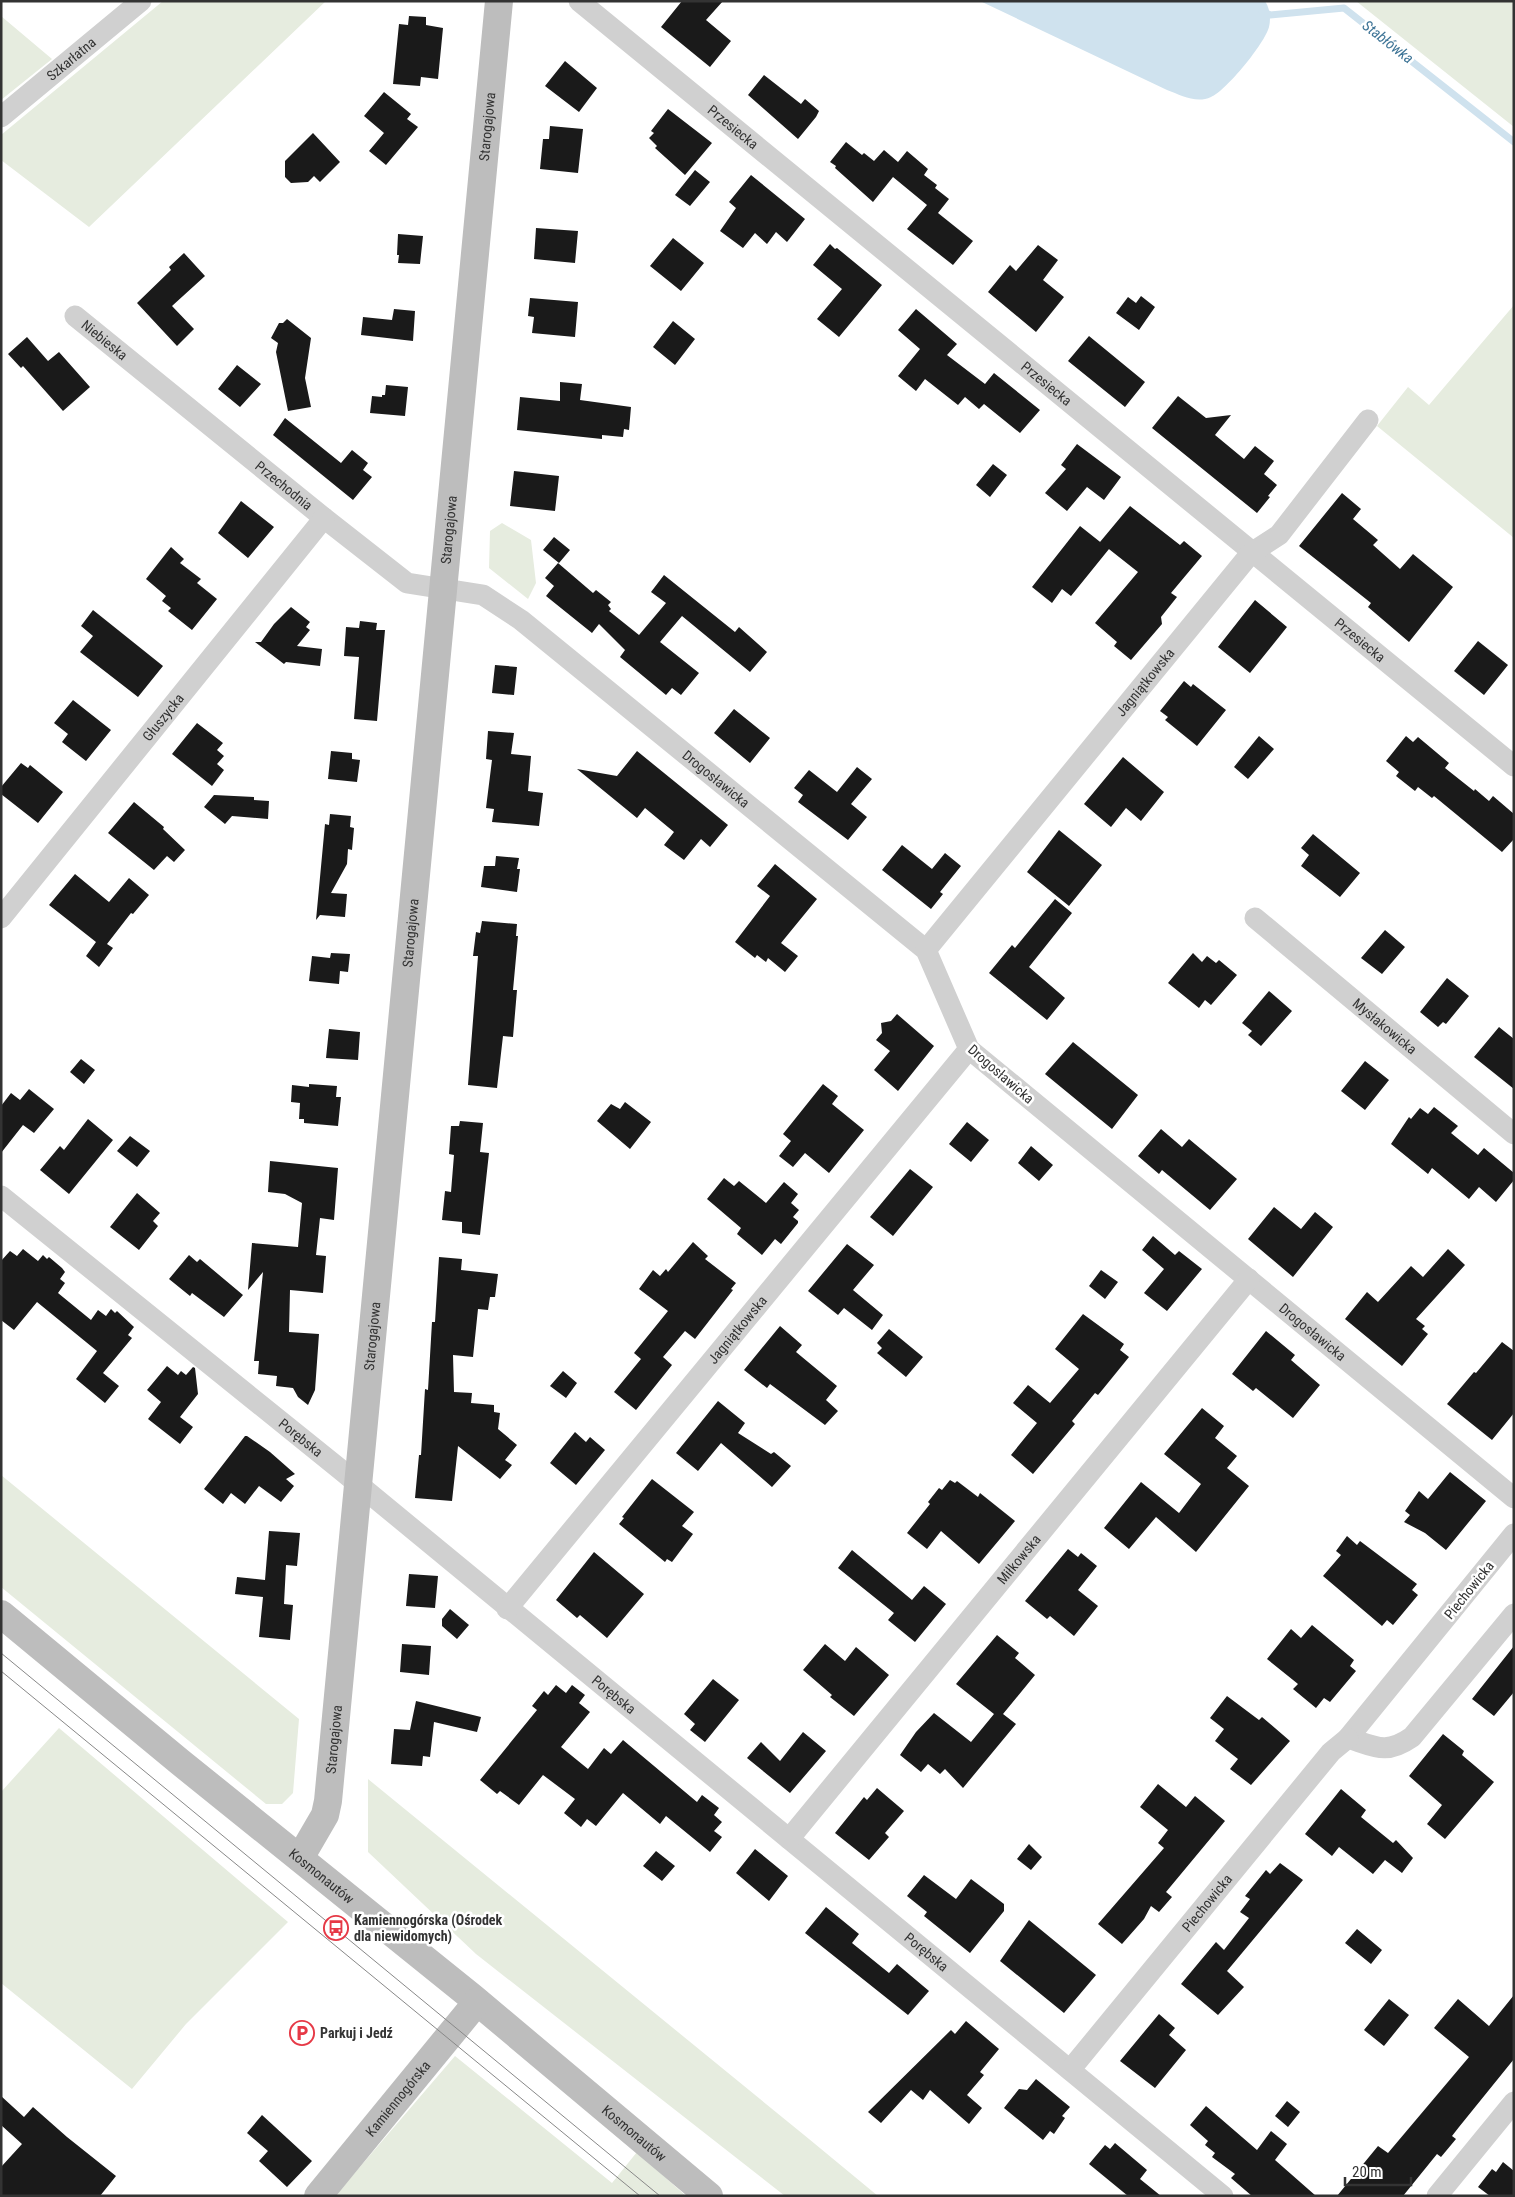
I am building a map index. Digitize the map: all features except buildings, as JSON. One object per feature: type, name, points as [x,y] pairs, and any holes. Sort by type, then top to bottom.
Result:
[{"type":"street","name":"Szkarłatna","points":[[1,117],[141,1]]},
{"type":"street","name":"Starogajowa","points":[[300,1858],[325,1815],[328,1801],[499,1]]},
{"type":"street","name":"Przesiecka","points":[[579,1],[1251,553],[1514,766]]},
{"type":"street","name":"Niebieska","points":[[75,316],[132,363]]},
{"type":"street","name":"Przechodnia","points":[[132,363],[407,583],[444,588]]},
{"type":"street","name":"Jagniątkowska","points":[[926,950],[1251,553],[1279,535],[1368,420]]},
{"type":"street","name":"Głuszycka","points":[[1,918],[324,518]]},
{"type":"street","name":"Drogosławicka","points":[[444,588],[483,595],[521,620],[926,950],[968,1049],[1514,1498]]},
{"type":"street","name":"Mysłakowicka","points":[[1255,918],[1514,1134]]},
{"type":"street","name":"Jagniątkowska","points":[[507,1609],[968,1049]]},
{"type":"street","name":"Porębska","points":[[1,1196],[358,1484],[507,1609],[1223,2196]]},
{"type":"street","name":"Miłkowska","points":[[789,1839],[1249,1279]]},
{"type":"street","name":"Piechowicka","points":[[1070,2070],[1331,1752],[1348,1738],[1514,1534]]},
{"type":"street","name":"Kosmonautów","points":[[1,1614],[180,1762],[477,2002],[709,2196]]},
{"type":"street","points":[[1348,1738],[1380,1748],[1398,1746],[1412,1737],[1514,1614]]},
{"type":"street","name":"Kamiennogórska","points":[[318,2196],[477,2002]]},
{"type":"street","points":[[1437,2196],[1514,2102]]},
{"type":"shaded area","points":[[163,1],[326,1],[89,227],[1,160],[1,135]]},
{"type":"shaded area","points":[[1356,1],[1514,1],[1514,127]]},
{"type":"shaded area","points":[[1,16],[52,59],[1,100]]},
{"type":"shaded area","points":[[1514,305],[1514,538],[1377,426],[1408,387],[1429,405]]},
{"type":"shaded area","points":[[502,523],[531,540],[536,583],[528,599],[489,568],[490,531]]},
{"type":"shaded area","points":[[1,1475],[299,1719],[293,1793],[282,1804],[266,1804],[1,1587]]},
{"type":"shaded area","points":[[59,1728],[288,1922],[186,2024],[132,2089],[1,1983],[1,1792]]},
{"type":"shaded area","points":[[368,1779],[878,2196],[785,2196],[476,1954],[368,1852]]},
{"type":"shaded area","points":[[455,2056],[612,2183],[637,2152],[686,2196],[335,2196]]},
{"type":"water","points":[[980,1],[1265,1],[1269,10],[1270,21],[1266,34],[1253,55],[1235,76],[1218,93],[1200,100],[1167,90]]},
{"type":"waterway","name":"Stabłówka","points":[[1262,11],[1270,15],[1344,8],[1514,142]]},
{"type":"tram line","points":[[1,1653],[660,2196]]},
{"type":"tram line","points":[[1,1671],[640,2196]]},
{"type":"place","name":"Kamiennogórska (Ośrodek dla niewidomych)","points":[[336,1928]]},
{"type":"place","name":"Parkuj i Jedź","points":[[302,2033]]}]
